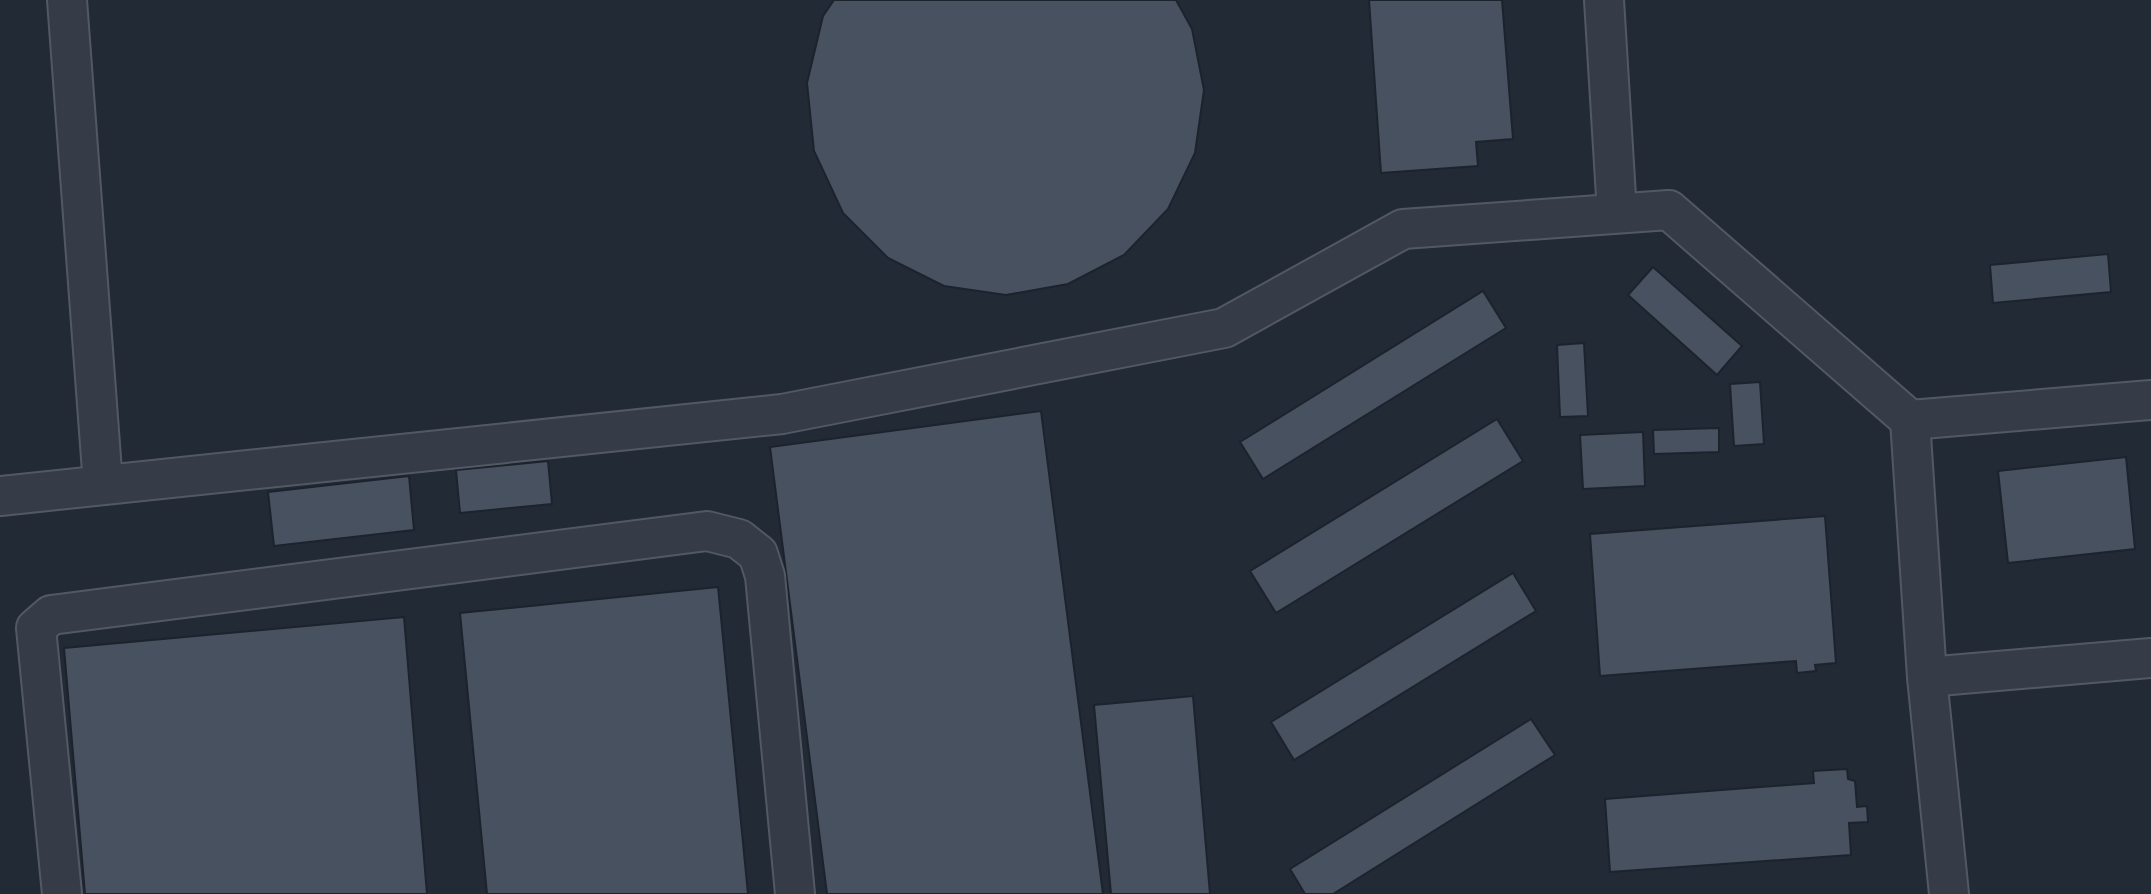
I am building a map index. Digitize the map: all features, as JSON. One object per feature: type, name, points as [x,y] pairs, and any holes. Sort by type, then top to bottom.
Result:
[{"type":"lane","points":[[66,0],[103,485]]},
{"type":"lane","points":[[1604,0],[1618,213]]},
{"type":"lane","points":[[0,496],[782,414],[1224,328],[1403,229],[1669,211],[1910,420],[1927,677],[1950,894]]},
{"type":"lane","points":[[1910,420],[2151,400]]},
{"type":"lane","points":[[62,894],[36,628],[51,615],[707,531],[739,539],[758,554],[765,576],[795,894]]},
{"type":"lane","points":[[1927,677],[2151,658]]},
{"type":"building","points":[[834,0],[1176,0],[1192,29],[1204,90],[1195,153],[1168,209],[1124,255],[1068,284],[1006,295],[944,286],[888,258],[843,213],[814,151],[807,83],[823,16]]},
{"type":"building","points":[[1369,0],[1502,0],[1513,139],[1476,142],[1478,166],[1381,173]]},
{"type":"building","points":[[2108,254],[2111,292],[1993,303],[1990,265]]},
{"type":"building","points":[[1653,267],[1742,346],[1717,375],[1628,295]]},
{"type":"building","points":[[1483,291],[1506,328],[1263,479],[1240,442]]},
{"type":"building","points":[[1584,343],[1588,416],[1560,417],[1557,345]]},
{"type":"building","points":[[1760,382],[1764,444],[1734,446],[1730,384]]},
{"type":"building","points":[[1041,411],[1103,894],[827,894],[770,447]]},
{"type":"building","points":[[1497,419],[1523,461],[1276,613],[1250,571]]},
{"type":"building","points":[[1719,428],[1719,452],[1654,454],[1653,430]]},
{"type":"building","points":[[1643,432],[1645,486],[1583,489],[1580,435]]},
{"type":"building","points":[[2126,457],[2135,549],[2008,563],[1998,471]]},
{"type":"building","points":[[548,461],[552,504],[460,513],[456,470]]},
{"type":"building","points":[[409,476],[414,530],[274,546],[268,492]]},
{"type":"building","points":[[1825,516],[1836,663],[1815,665],[1816,671],[1797,673],[1796,661],[1600,676],[1590,534]]},
{"type":"building","points":[[1513,573],[1536,611],[1294,760],[1271,722]]},
{"type":"building","points":[[718,587],[748,894],[487,894],[460,613]]},
{"type":"building","points":[[404,617],[427,894],[85,894],[64,648]]},
{"type":"building","points":[[1193,696],[1210,894],[1111,894],[1094,705]]},
{"type":"building","points":[[1531,719],[1555,755],[1333,894],[1305,894],[1290,869]]},
{"type":"building","points":[[1847,769],[1848,779],[1855,781],[1857,807],[1867,806],[1868,822],[1849,823],[1851,855],[1610,872],[1605,799],[1814,783],[1813,771]]}]
